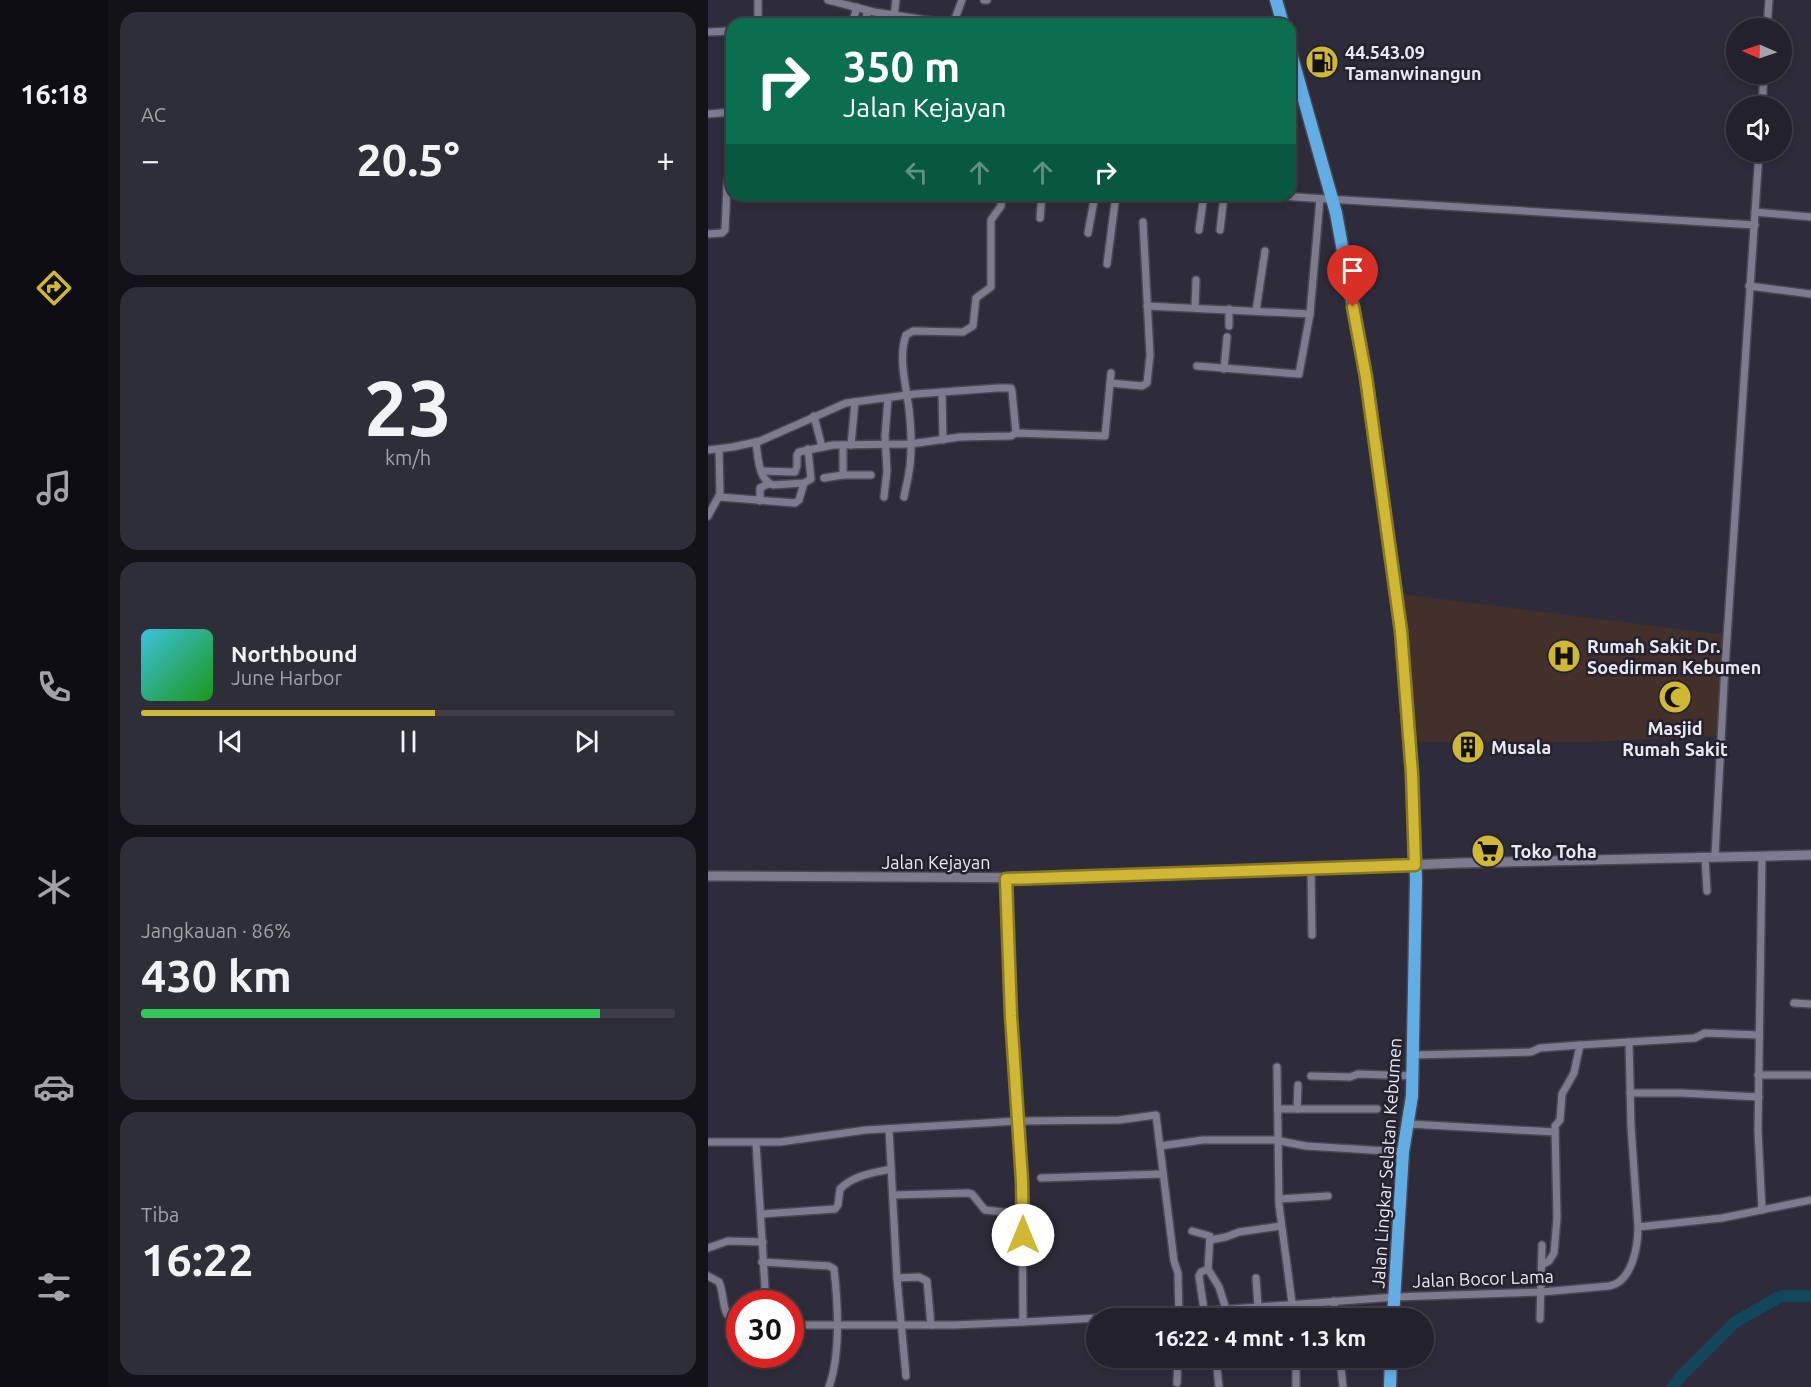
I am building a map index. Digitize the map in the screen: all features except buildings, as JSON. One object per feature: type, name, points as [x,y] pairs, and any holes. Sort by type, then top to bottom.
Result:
[{"type":"highway","points":[[1276,0],[1281,18]]},
{"type":"highway","name":"Jalan Lingkar Selatan Kebumen","points":[[1296,74],[1327,200],[1366,377],[1401,631],[1412,774],[1415,865],[1413,1076],[1409,1124],[1403,1152],[1394,1308]]},
{"type":"highway","points":[[1390,1387],[1391,1368]]},
{"type":"main road","name":"Jalan Kejayan","points":[[708,876],[1006,879],[1710,856],[1811,855]]},
{"type":"street","points":[[758,0],[758,18]]},
{"type":"street","points":[[828,0],[867,11],[908,18]]},
{"type":"street","points":[[894,16],[896,0]]},
{"type":"street","points":[[954,18],[962,0]]},
{"type":"street","points":[[1768,18],[1769,0]]},
{"type":"street","points":[[854,18],[858,8]]},
{"type":"street","points":[[866,18],[867,11]]},
{"type":"street","points":[[708,32],[726,31]]},
{"type":"street","points":[[708,114],[726,112]]},
{"type":"street","points":[[1707,891],[1724,683],[1758,162]]},
{"type":"street","points":[[1296,198],[1755,225]]},
{"type":"street","points":[[1197,366],[1298,375],[1310,314],[1327,200]]},
{"type":"street","points":[[708,234],[722,233],[725,230],[726,201]]},
{"type":"street","points":[[904,497],[910,466],[904,354],[906,335],[913,331],[968,330],[974,323],[976,297],[991,289],[991,220],[1001,206],[1001,201]]},
{"type":"street","points":[[1040,218],[1041,201]]},
{"type":"street","points":[[1088,233],[1094,201]]},
{"type":"street","points":[[1107,264],[1115,201]]},
{"type":"street","points":[[1199,230],[1203,201]]},
{"type":"street","points":[[1220,230],[1223,201]]},
{"type":"street","points":[[1755,212],[1811,217]]},
{"type":"street","points":[[1110,382],[1146,385],[1150,355],[1143,222]]},
{"type":"street","points":[[1256,311],[1265,251]]},
{"type":"street","points":[[1195,307],[1196,280]]},
{"type":"street","points":[[1749,286],[1811,294]]},
{"type":"street","points":[[1147,306],[1310,314]]},
{"type":"street","points":[[1229,309],[1229,326]]},
{"type":"street","points":[[1224,369],[1227,337]]},
{"type":"street","points":[[761,471],[795,472],[798,453],[822,447],[910,444],[1011,436],[1016,433],[1104,436],[1111,373]]},
{"type":"street","points":[[708,450],[756,442],[846,403],[906,395],[1011,388],[1015,405],[1016,433]]},
{"type":"street","points":[[942,392],[943,440]]},
{"type":"street","points":[[884,497],[887,471],[888,399]]},
{"type":"street","points":[[843,475],[855,402]]},
{"type":"street","points":[[814,416],[822,447]]},
{"type":"street","points":[[756,442],[761,471],[768,483]]},
{"type":"street","points":[[708,516],[718,497],[719,449]]},
{"type":"street","points":[[760,501],[760,488],[768,483],[784,486],[804,483],[812,479],[808,449]]},
{"type":"street","points":[[784,472],[784,486]]},
{"type":"street","points":[[824,478],[871,475]]},
{"type":"street","points":[[718,497],[798,502],[804,483]]},
{"type":"street","points":[[1762,856],[1758,1075],[1758,1144],[1762,1210]]},
{"type":"street","points":[[1311,869],[1312,935]]},
{"type":"street","points":[[1006,879],[1022,1214],[1023,1322]]},
{"type":"street","points":[[1794,1003],[1811,1004]]},
{"type":"street","points":[[1413,1055],[1531,1052],[1540,1048],[1580,1044],[1695,1038],[1705,1033],[1759,1035]]},
{"type":"street","points":[[1629,1042],[1638,1227],[1722,1218],[1811,1200]]},
{"type":"street","points":[[1543,1264],[1549,1262],[1554,1253],[1557,1218],[1555,1126],[1560,1120],[1562,1094],[1574,1073],[1580,1044]]},
{"type":"street","points":[[1277,1067],[1279,1199],[1293,1308]]},
{"type":"street","points":[[1311,1076],[1350,1077],[1358,1074],[1413,1076]]},
{"type":"street","points":[[1758,1075],[1811,1075]]},
{"type":"street","points":[[1297,1109],[1298,1085]]},
{"type":"street","points":[[1630,1093],[1759,1097]]},
{"type":"street","points":[[1278,1109],[1377,1108]]},
{"type":"street","points":[[708,1142],[756,1143],[889,1129],[1018,1121],[1119,1120],[1152,1115],[1157,1118],[1174,1262],[1178,1272],[1179,1308]]},
{"type":"street","points":[[1409,1124],[1555,1132]]},
{"type":"street","points":[[889,1129],[897,1278],[906,1376]]},
{"type":"street","points":[[1160,1146],[1203,1140],[1277,1140],[1306,1146],[1403,1152]]},
{"type":"street","points":[[756,1143],[765,1290]]},
{"type":"street","points":[[761,1214],[835,1209],[843,1185],[864,1174],[891,1169]]},
{"type":"street","points":[[1041,1178],[1163,1174]]},
{"type":"street","points":[[893,1195],[968,1193],[972,1194],[985,1210],[1022,1214]]},
{"type":"street","points":[[1279,1199],[1328,1196]]},
{"type":"street","points":[[1210,1240],[1226,1238],[1239,1232],[1281,1226]]},
{"type":"street","name":"Jalan Bocor Lama","points":[[1242,1308],[1395,1297],[1542,1292],[1616,1285],[1622,1281],[1637,1247],[1638,1227]]},
{"type":"street","points":[[1192,1231],[1209,1235],[1208,1269],[1219,1287],[1226,1308]]},
{"type":"street","points":[[708,1248],[729,1241],[763,1242]]},
{"type":"street","points":[[1540,1319],[1542,1245]]},
{"type":"street","points":[[762,1262],[829,1266],[834,1269],[837,1325],[832,1378],[829,1387]]},
{"type":"street","points":[[1204,1308],[1199,1275],[1208,1269]]},
{"type":"street","points":[[708,1276],[719,1282],[726,1313]]},
{"type":"street","points":[[897,1278],[919,1277],[927,1281],[931,1325]]},
{"type":"street","points":[[1256,1278],[1258,1307]]},
{"type":"street","points":[[1334,1301],[1334,1308]]},
{"type":"street","name":"Jalan Bocor Lama","points":[[804,1325],[931,1325],[1086,1320]]},
{"type":"street","points":[[1177,1383],[1178,1368]]},
{"type":"street","points":[[1217,1368],[1219,1387]]},
{"type":"street","points":[[1296,1368],[1296,1387]]},
{"type":"street","points":[[1341,1368],[1343,1387]]},
{"type":"shaded area","name":"Rumah Sakit Dr. Soedirman Kebumen","points":[[1400,594],[1726,635],[1718,736],[1588,742],[1413,742]]},
{"type":"waterway","points":[[1673,1387],[1681,1376],[1735,1322],[1781,1296],[1811,1296]]},
{"type":"place","name":"44.543.09 Tamanwinangun","points":[[1322,62]]},
{"type":"place","name":"Rumah Sakit Dr. Soedirman Kebumen","points":[[1564,656]]},
{"type":"place","name":"Masjid Rumah Sakit","points":[[1675,697]]},
{"type":"place","name":"Musala","points":[[1468,747]]},
{"type":"place","name":"Toko Toha","points":[[1488,851]]},
{"type":"route","points":[[1023,1235],[1006,879],[1415,865],[1412,774],[1401,631],[1366,377],[1353,307]]}]
